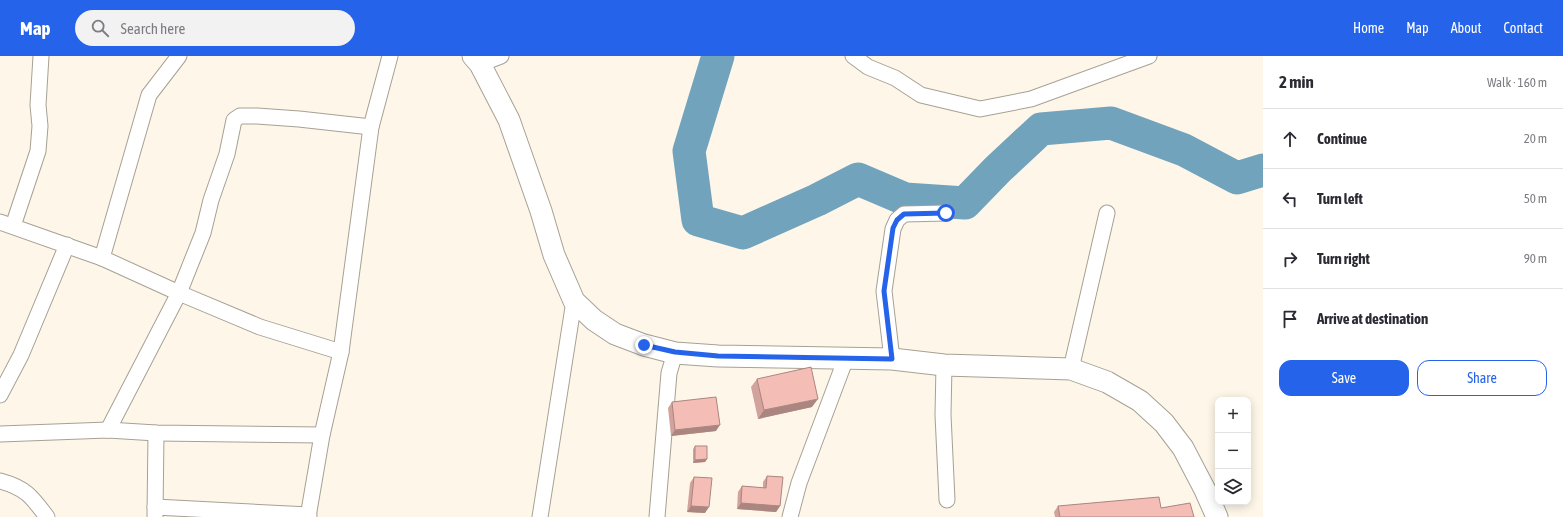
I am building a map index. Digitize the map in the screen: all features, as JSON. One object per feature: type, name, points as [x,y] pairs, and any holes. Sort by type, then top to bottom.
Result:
[{"type":"main road","points":[[477,60],[509,120],[541,211],[554,255],[574,301],[594,320],[615,334],[644,345],[675,352],[718,356],[892,359],[944,364],[1071,369],[1107,382],[1140,401],[1164,423],[1183,448],[1205,490],[1216,517]]},
{"type":"street","points":[[41,56],[38,105],[40,126],[38,151],[7,224],[102,258],[178,293],[260,327],[341,352]]},
{"type":"street","points":[[102,258],[149,95],[179,56]]},
{"type":"street","points":[[156,433],[155,512],[308,516],[322,435],[341,352],[371,127],[390,56]]},
{"type":"street","points":[[477,60],[501,56]]},
{"type":"street","points":[[853,56],[868,67],[895,78],[921,95],[980,109],[1031,99],[1149,56]]},
{"type":"street","points":[[108,430],[178,293],[203,233],[211,200],[227,154],[234,120],[240,116],[257,116],[371,127]]},
{"type":"street","points":[[892,359],[884,291],[893,228],[897,220],[904,214],[946,213]]},
{"type":"street","points":[[1071,369],[1107,213]]},
{"type":"street","points":[[0,395],[21,355],[67,245]]},
{"type":"street","points":[[540,517],[574,301]]},
{"type":"street","points":[[656,517],[669,373],[675,352]]},
{"type":"street","points":[[790,517],[800,483],[846,358]]},
{"type":"street","points":[[944,364],[943,415],[947,500]]},
{"type":"street","points":[[0,434],[108,430],[156,433],[322,435]]},
{"type":"street","points":[[0,481],[11,484],[27,492],[48,517]]},
{"type":"building","points":[[811,367],[818,399],[764,410],[757,379]]},
{"type":"building","points":[[716,397],[720,425],[675,430],[672,402]]},
{"type":"building","points":[[695,446],[707,446],[707,459],[695,460]]},
{"type":"building","points":[[767,476],[783,477],[780,506],[741,503],[742,486],[766,488]]},
{"type":"building","points":[[694,477],[712,478],[709,507],[691,506]]},
{"type":"building","points":[[1159,497],[1161,508],[1190,503],[1194,517],[1060,517],[1058,506]]},
{"type":"waterway","points":[[718,56],[689,151],[698,220],[743,233],[817,200],[858,179],[905,199],[965,203],[998,169],[1041,129],[1111,123],[1184,150],[1237,178],[1263,170]]},
{"type":"route","points":[[644,345],[675,352],[718,356],[892,359],[884,291],[893,228],[897,220],[904,214],[946,213]]}]
